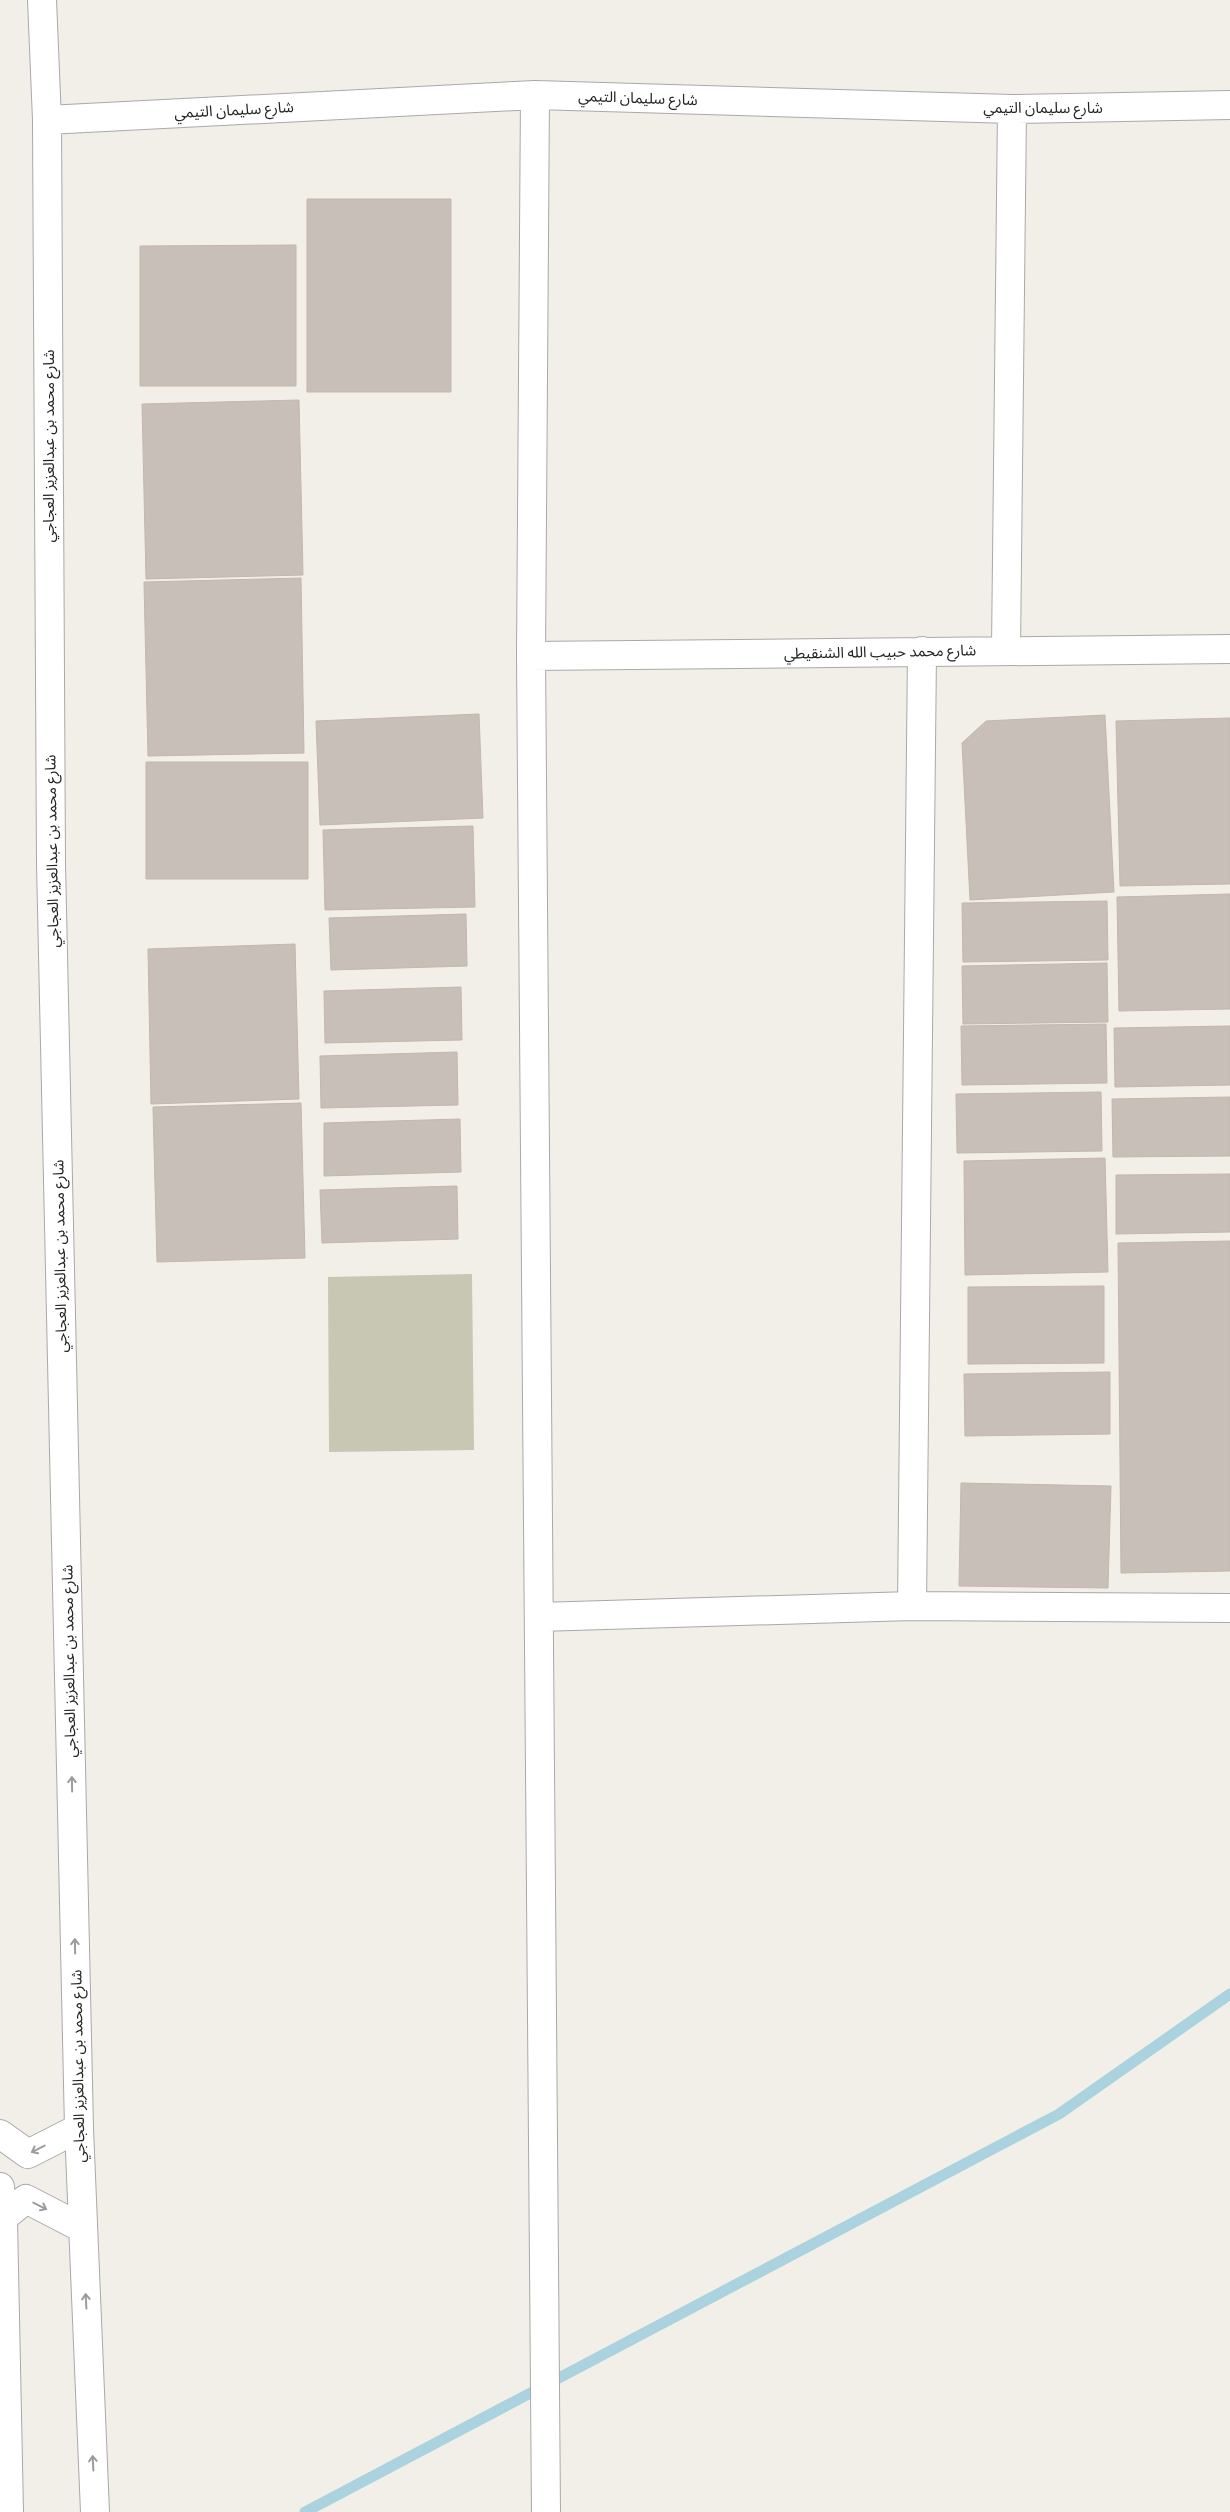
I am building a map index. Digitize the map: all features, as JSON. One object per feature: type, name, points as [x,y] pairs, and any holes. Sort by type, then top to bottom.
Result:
[{"type":"street","name":"شارع محمد بن عبدالعزيز العجاجي","points":[[42,0],[48,120],[51,864],[79,2128],[95,2512]]},
{"type":"street","name":"شارع سليمان التيمي","points":[[48,120],[535,95],[1012,109],[1230,105]]},
{"type":"street","points":[[535,95],[531,656],[546,2512]]},
{"type":"street","points":[[1006,650],[1012,109]]},
{"type":"street","name":"شارع محمد حبيب الله الشنقيطي","points":[[531,656],[1230,649]]},
{"type":"street","points":[[912,1606],[922,652]]},
{"type":"street","points":[[539,1617],[912,1606],[1230,1608]]},
{"type":"street","points":[[0,2134],[28,2154],[79,2128]]},
{"type":"street","points":[[0,2187],[9,2512]]},
{"type":"street","points":[[1,2220],[26,2199],[82,2228]]},
{"type":"shaded area","points":[[472,1274],[474,1450],[329,1452],[328,1277]]},
{"type":"building","points":[[307,199],[451,199],[451,392],[307,392]]},
{"type":"building","points":[[296,245],[296,386],[140,386],[140,246]]},
{"type":"building","points":[[299,400],[303,575],[146,579],[142,404]]},
{"type":"building","points":[[301,578],[304,753],[148,756],[144,582]]},
{"type":"building","points":[[479,714],[483,818],[320,825],[316,721]]},
{"type":"building","points":[[1105,715],[1114,892],[970,900],[962,743],[986,721]]},
{"type":"building","points":[[1230,718],[1230,884],[1120,886],[1116,721]]},
{"type":"building","points":[[146,762],[308,762],[308,879],[146,879]]},
{"type":"building","points":[[473,826],[475,907],[325,910],[323,830]]},
{"type":"building","points":[[1230,894],[1230,1009],[1119,1011],[1117,897]]},
{"type":"building","points":[[1107,901],[1108,960],[963,962],[962,903]]},
{"type":"building","points":[[466,914],[467,966],[331,970],[329,918]]},
{"type":"building","points":[[295,944],[299,1099],[151,1104],[148,949]]},
{"type":"building","points":[[1107,963],[1108,1022],[963,1024],[962,966]]},
{"type":"building","points":[[461,987],[462,1040],[325,1043],[324,991]]},
{"type":"building","points":[[1106,1024],[1107,1083],[962,1085],[961,1026]]},
{"type":"building","points":[[1230,1026],[1230,1085],[1115,1087],[1114,1028]]},
{"type":"building","points":[[457,1052],[458,1105],[321,1108],[320,1056]]},
{"type":"building","points":[[1101,1092],[1102,1151],[957,1153],[956,1094]]},
{"type":"building","points":[[1230,1097],[1230,1156],[1113,1157],[1112,1099]]},
{"type":"building","points":[[301,1103],[305,1258],[157,1262],[153,1107]]},
{"type":"building","points":[[460,1119],[461,1172],[324,1176],[324,1123]]},
{"type":"building","points":[[1105,1158],[1108,1272],[965,1275],[964,1161]]},
{"type":"building","points":[[1230,1174],[1230,1232],[1116,1234],[1116,1175]]},
{"type":"building","points":[[457,1186],[458,1239],[322,1243],[320,1190]]},
{"type":"building","points":[[1230,1241],[1230,1571],[1121,1573],[1118,1243]]},
{"type":"building","points":[[1104,1286],[1104,1363],[968,1364],[968,1287]]},
{"type":"building","points":[[1110,1372],[1110,1434],[965,1436],[964,1374]]},
{"type":"building","points":[[961,1483],[1111,1486],[1108,1588],[959,1586]]},
{"type":"waterway","points":[[305,2512],[1059,2114],[1230,1994]]}]
